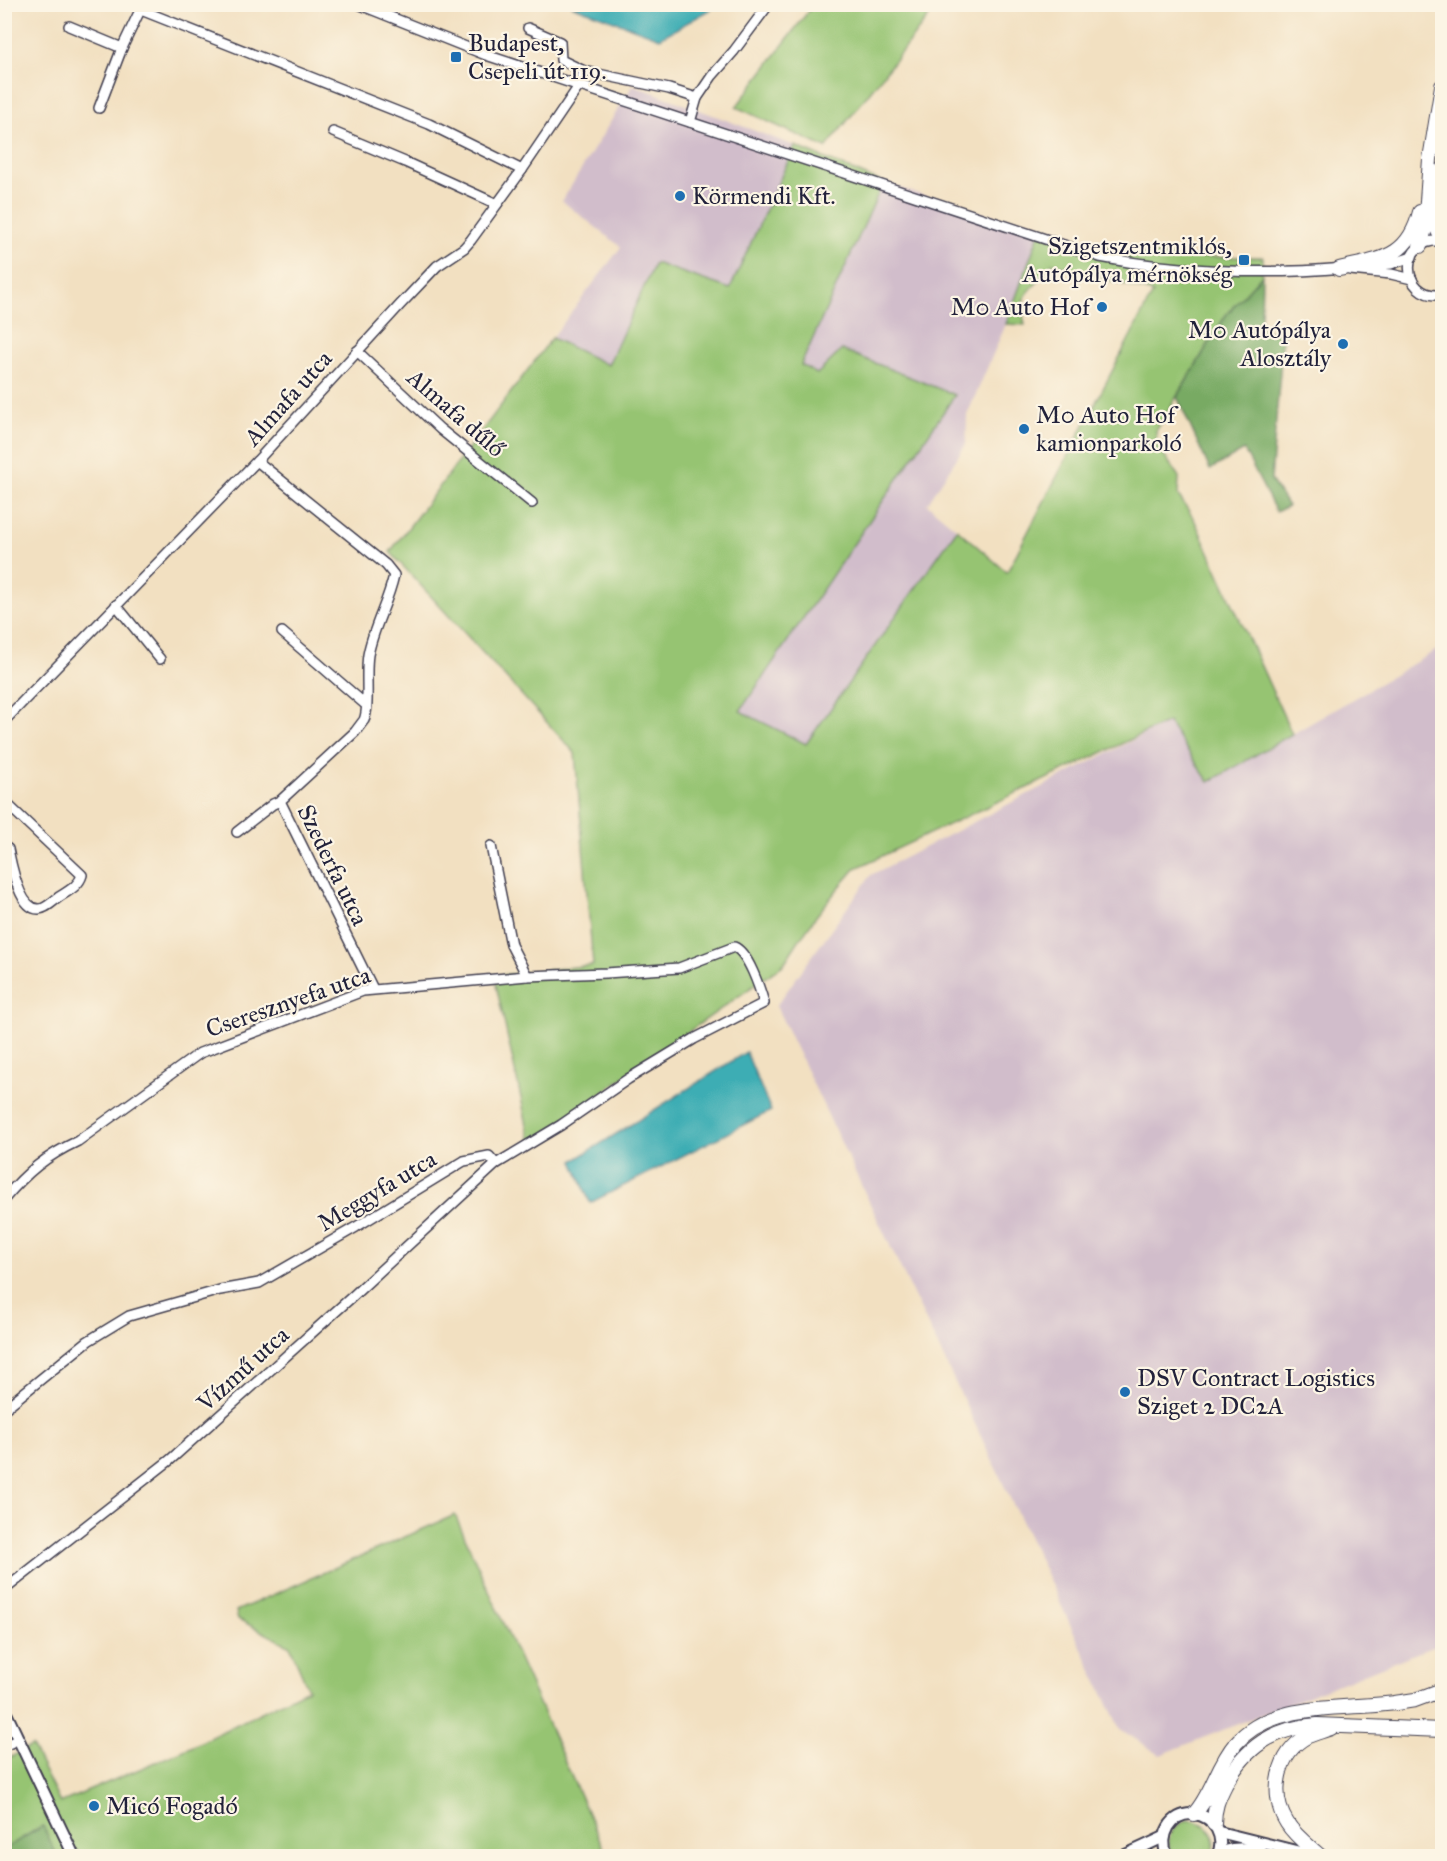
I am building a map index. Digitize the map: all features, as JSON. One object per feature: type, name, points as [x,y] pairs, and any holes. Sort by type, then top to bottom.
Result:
[{"type":"highway","points":[[1339,269],[1390,255],[1409,240],[1416,227],[1427,181],[1443,86]]},
{"type":"highway","points":[[1443,170],[1437,186],[1434,215],[1443,240]]},
{"type":"highway","points":[[1416,251],[1425,229],[1427,181]]},
{"type":"highway","points":[[1194,1814],[1204,1800],[1224,1760],[1237,1742],[1253,1729],[1272,1719],[1291,1712],[1415,1700],[1443,1690]]},
{"type":"highway","points":[[1318,1857],[1288,1825],[1282,1814],[1277,1790],[1279,1776],[1287,1757],[1295,1747],[1307,1737],[1338,1725]]},
{"type":"highway","points":[[1216,1828],[1214,1810],[1221,1793],[1240,1761],[1268,1737],[1298,1726],[1338,1725],[1443,1730]]},
{"type":"main road","points":[[4,1708],[74,1857]]},
{"type":"main road","points":[[1167,1857],[1164,1837],[1167,1828],[1183,1816],[1194,1814],[1205,1817],[1216,1828],[1221,1842],[1218,1854]]},
{"type":"main road","points":[[1216,1828],[1270,1846],[1318,1857]]},
{"type":"main road","points":[[1125,1856],[1164,1837]]},
{"type":"main road","points":[[1218,1854],[1232,1848],[1270,1846]]},
{"type":"main road","points":[[1125,1856],[1149,1857]]},
{"type":"street","points":[[358,4],[456,44],[579,86],[1100,257],[1134,264],[1176,268],[1339,269],[1391,264],[1416,251],[1427,242],[1443,240]]},
{"type":"street","points":[[690,122],[697,98],[769,4]]},
{"type":"street","points":[[99,108],[122,48],[142,7],[429,124],[522,170]]},
{"type":"street","points":[[69,26],[122,48]]},
{"type":"street","points":[[528,28],[560,42],[561,60],[584,71],[669,88],[697,98]]},
{"type":"street","name":"Almafa utca","points":[[4,721],[257,461],[437,266],[464,248],[522,170],[579,86],[584,71]]},
{"type":"street","points":[[333,132],[497,204]]},
{"type":"street","points":[[1416,251],[1409,264],[1412,279],[1422,291],[1443,295]]},
{"type":"street","points":[[1339,269],[1391,274],[1412,279]]},
{"type":"street","name":"Almafa dűlő","points":[[357,351],[440,429],[532,503]]},
{"type":"street","name":"Szederfa utca","points":[[257,461],[386,565],[394,575],[372,636],[368,654],[364,720],[355,732],[280,801],[374,989]]},
{"type":"street","points":[[116,605],[160,659]]},
{"type":"street","points":[[282,632],[366,705]]},
{"type":"street","points":[[4,801],[82,875],[80,882],[46,907],[39,909],[31,907],[16,886],[8,849],[4,846]]},
{"type":"street","points":[[237,832],[280,801]]},
{"type":"street","points":[[490,846],[512,945],[527,976]]},
{"type":"street","name":"Cseresznyefa utca","points":[[4,1199],[24,1175],[78,1141],[200,1053],[363,991],[527,976],[679,968],[729,949],[738,948],[746,958],[764,1003],[694,1039],[496,1164]]},
{"type":"street","name":"Meggyfa utca","points":[[4,1409],[88,1341],[129,1316],[220,1290],[259,1283],[464,1161],[489,1156],[496,1164]]},
{"type":"street","name":"Vízmű utca","points":[[4,1590],[170,1460],[496,1164]]},
{"type":"street","points":[[4,1746],[19,1739]]},
{"type":"shaded area","points":[[633,85],[795,146],[730,289],[655,263],[608,365],[552,338],[621,247],[562,201]]},
{"type":"shaded area","points":[[883,183],[1040,231],[1006,324],[967,415],[966,444],[927,504],[957,529],[806,744],[739,711],[955,395],[843,350],[817,375],[801,365]]},
{"type":"shaded area","points":[[1442,647],[1442,1643],[1160,1755],[1120,1729],[776,1006],[871,875],[1168,722],[1210,782]]},
{"type":"green space","points":[[813,5],[938,5],[826,148],[736,107]]},
{"type":"green space","points":[[795,146],[883,183],[801,365],[817,374],[842,350],[955,395],[740,711],[806,744],[957,529],[1007,572],[1153,293],[1052,263],[1024,300],[1022,308],[1025,325],[1006,324],[1040,231],[1127,251],[1177,257],[1263,257],[1262,275],[1226,315],[1156,431],[1157,445],[1179,477],[1178,495],[1194,519],[1292,734],[1209,782],[1168,722],[856,868],[817,915],[783,965],[531,1143],[494,976],[593,965],[575,753],[390,552],[552,338],[608,365],[655,263],[730,289]]},
{"type":"green space","points":[[1262,275],[1261,327],[1283,336],[1271,480],[1288,506],[1276,512],[1244,450],[1210,470],[1177,397],[1226,315]]},
{"type":"green space","points":[[455,1515],[607,1856],[57,1856],[42,1826],[6,1848],[5,1760],[32,1746],[60,1803],[191,1747],[308,1689],[290,1646],[238,1619],[236,1611]]},
{"type":"green space","points":[[1187,1820],[1201,1823],[1211,1831],[1215,1843],[1210,1856],[1173,1856],[1169,1845],[1170,1835],[1177,1826]]},
{"type":"green space","points":[[43,1826],[57,1856],[5,1856],[5,1845],[6,1848]]},
{"type":"water","points":[[571,5],[714,5],[710,10],[660,38]]},
{"type":"water","points":[[746,1052],[771,1111],[590,1203],[573,1161]]},
{"type":"place","name":"Budapest, Csepeli út 119.","points":[[456,57]]},
{"type":"place","name":"Körmendi Kft.","points":[[680,196]]},
{"type":"place","name":"Szigetszentmiklós, Autópálya mérnökség","points":[[1244,260]]},
{"type":"place","name":"M0 Auto Hof","points":[[1102,307]]},
{"type":"place","name":"M0 Autópálya Alosztály","points":[[1343,344]]},
{"type":"place","name":"M0 Auto Hof kamionparkoló","points":[[1024,429]]},
{"type":"place","name":"DSV Contract Logistics Sziget 2 DC2A","points":[[1125,1392]]},
{"type":"place","name":"Micó Fogadó","points":[[94,1806]]}]
